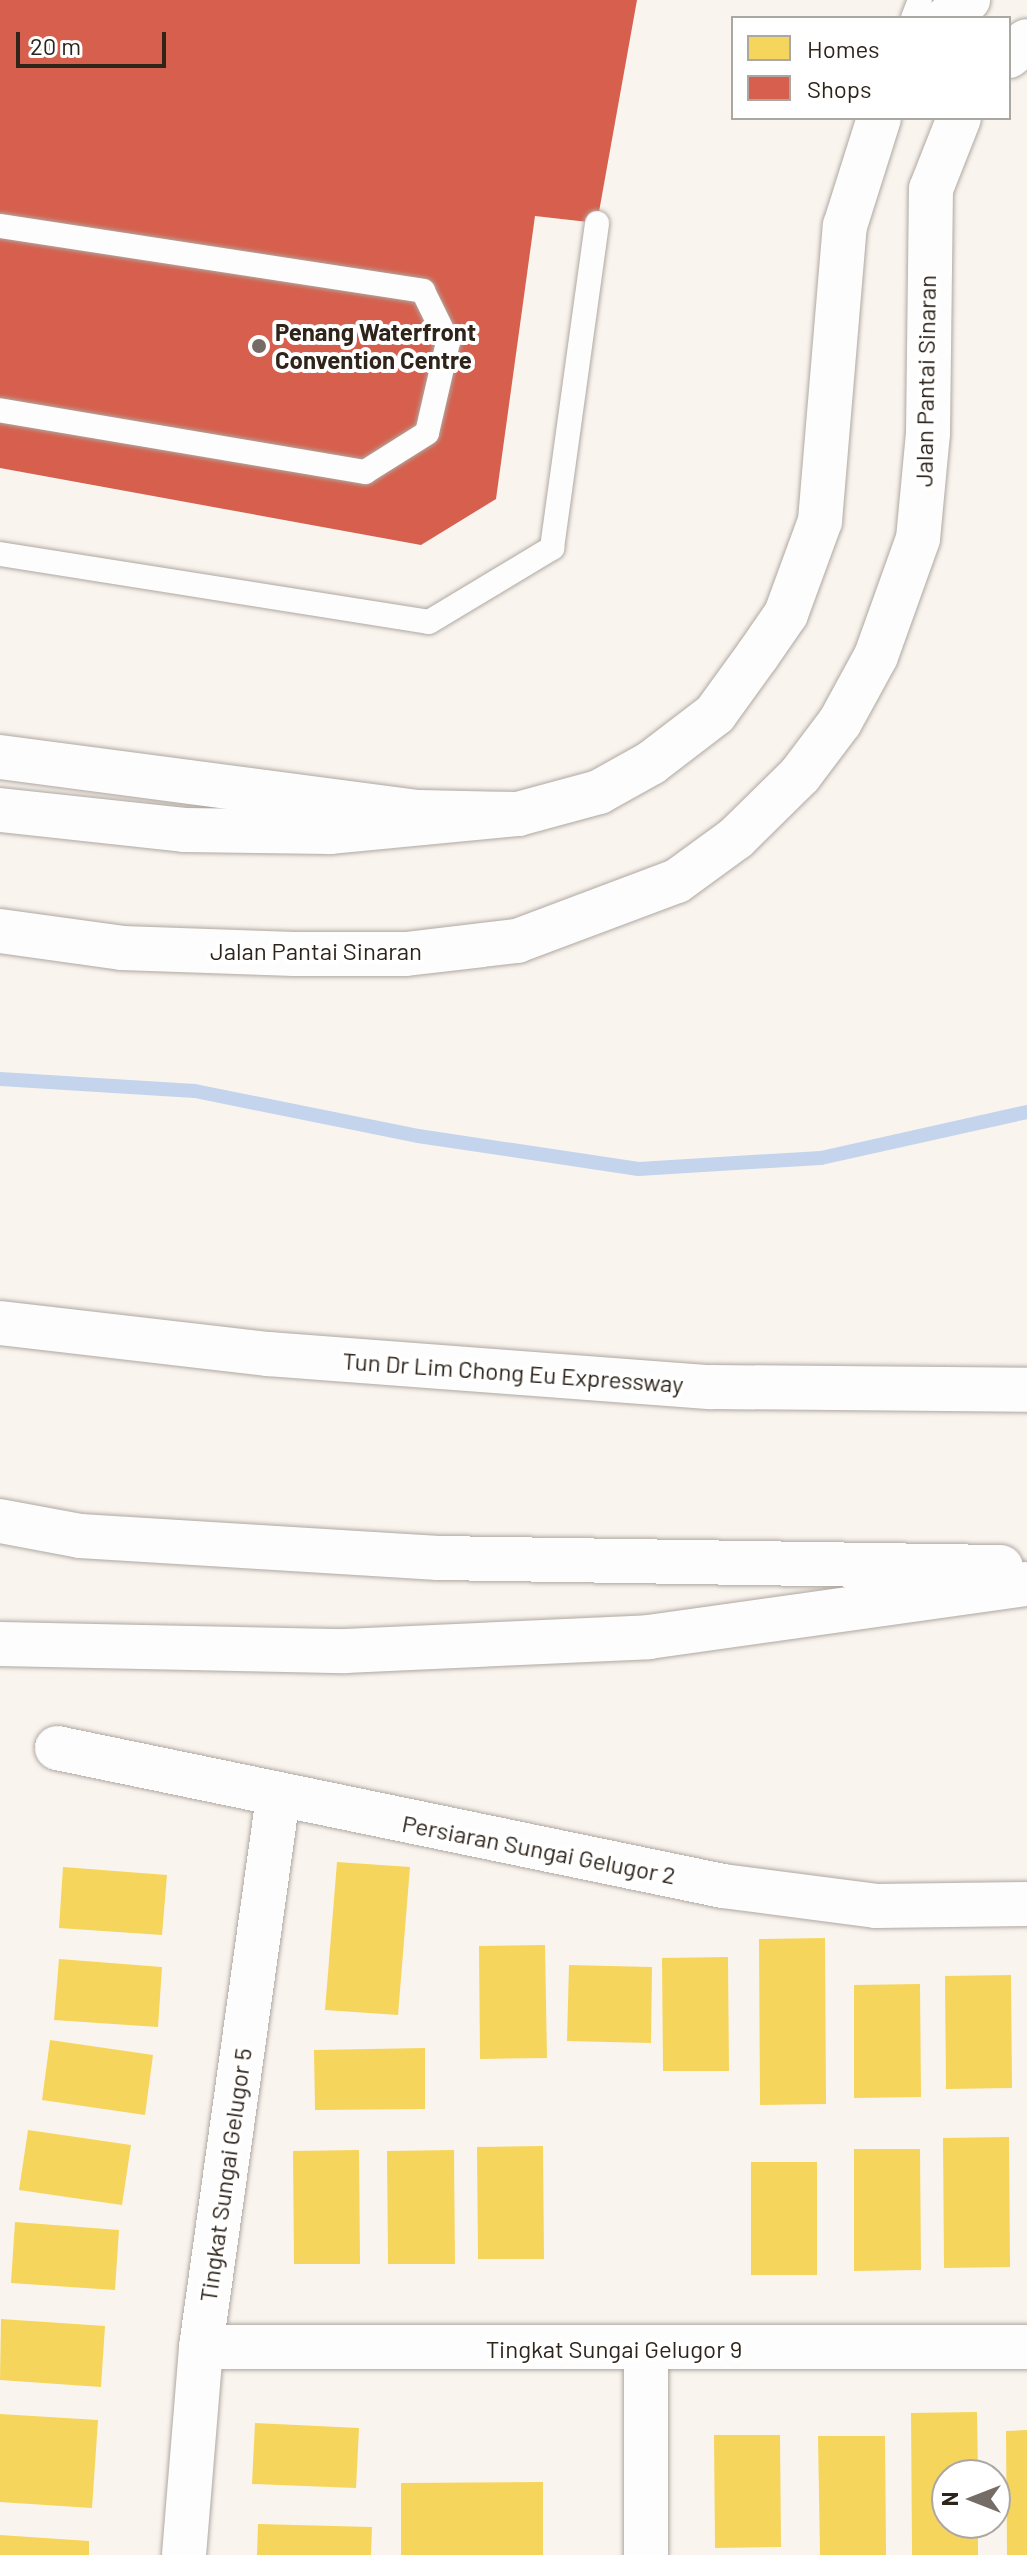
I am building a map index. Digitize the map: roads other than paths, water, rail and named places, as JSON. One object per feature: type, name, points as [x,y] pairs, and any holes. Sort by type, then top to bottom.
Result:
[{"type":"main road","points":[[949,16],[968,0]]},
{"type":"main road","points":[[1011,54],[1027,41]]},
{"type":"main road","points":[[0,810],[184,830],[330,832],[518,814],[599,792],[661,755],[715,714],[786,614],[820,521],[845,226],[878,120]]},
{"type":"main road","name":"Jalan Pantai Sinaran","points":[[0,931],[122,948],[294,954],[406,954],[517,941],[677,881],[736,838],[840,722],[876,656],[918,539],[928,433],[931,189],[958,120]]},
{"type":"main road","points":[[0,757],[419,812],[518,814]]},
{"type":"main road","name":"Tun Dr Lim Chong Eu Expressway","points":[[0,1323],[268,1354],[712,1387],[1027,1390]]},
{"type":"main road","points":[[0,1521],[80,1536],[438,1558],[1027,1567]]},
{"type":"main road","points":[[0,1644],[345,1651],[649,1637],[1027,1584]]},
{"type":"main road","name":"Persiaran Sungai Gelugor 2","points":[[57,1748],[278,1797],[723,1886],[876,1906],[1027,1904]]},
{"type":"main road","name":"Tingkat Sungai Gelugor 5","points":[[184,2555],[201,2347],[278,1797]]},
{"type":"main road","name":"Tingkat Sungai Gelugor 9","points":[[201,2347],[646,2350],[1027,2347]]},
{"type":"main road","points":[[646,2350],[646,2555]]},
{"type":"lane","points":[[0,554],[429,622],[552,548],[597,223]]},
{"type":"lane","points":[[0,226],[423,291],[448,342],[427,433],[365,472],[0,410]]},
{"type":"waterway","points":[[0,1079],[195,1091],[418,1136],[639,1169],[821,1158],[1027,1112]]},
{"type":"place","name":"Penang Waterfront Convention Centre","points":[[259,346]]}]
